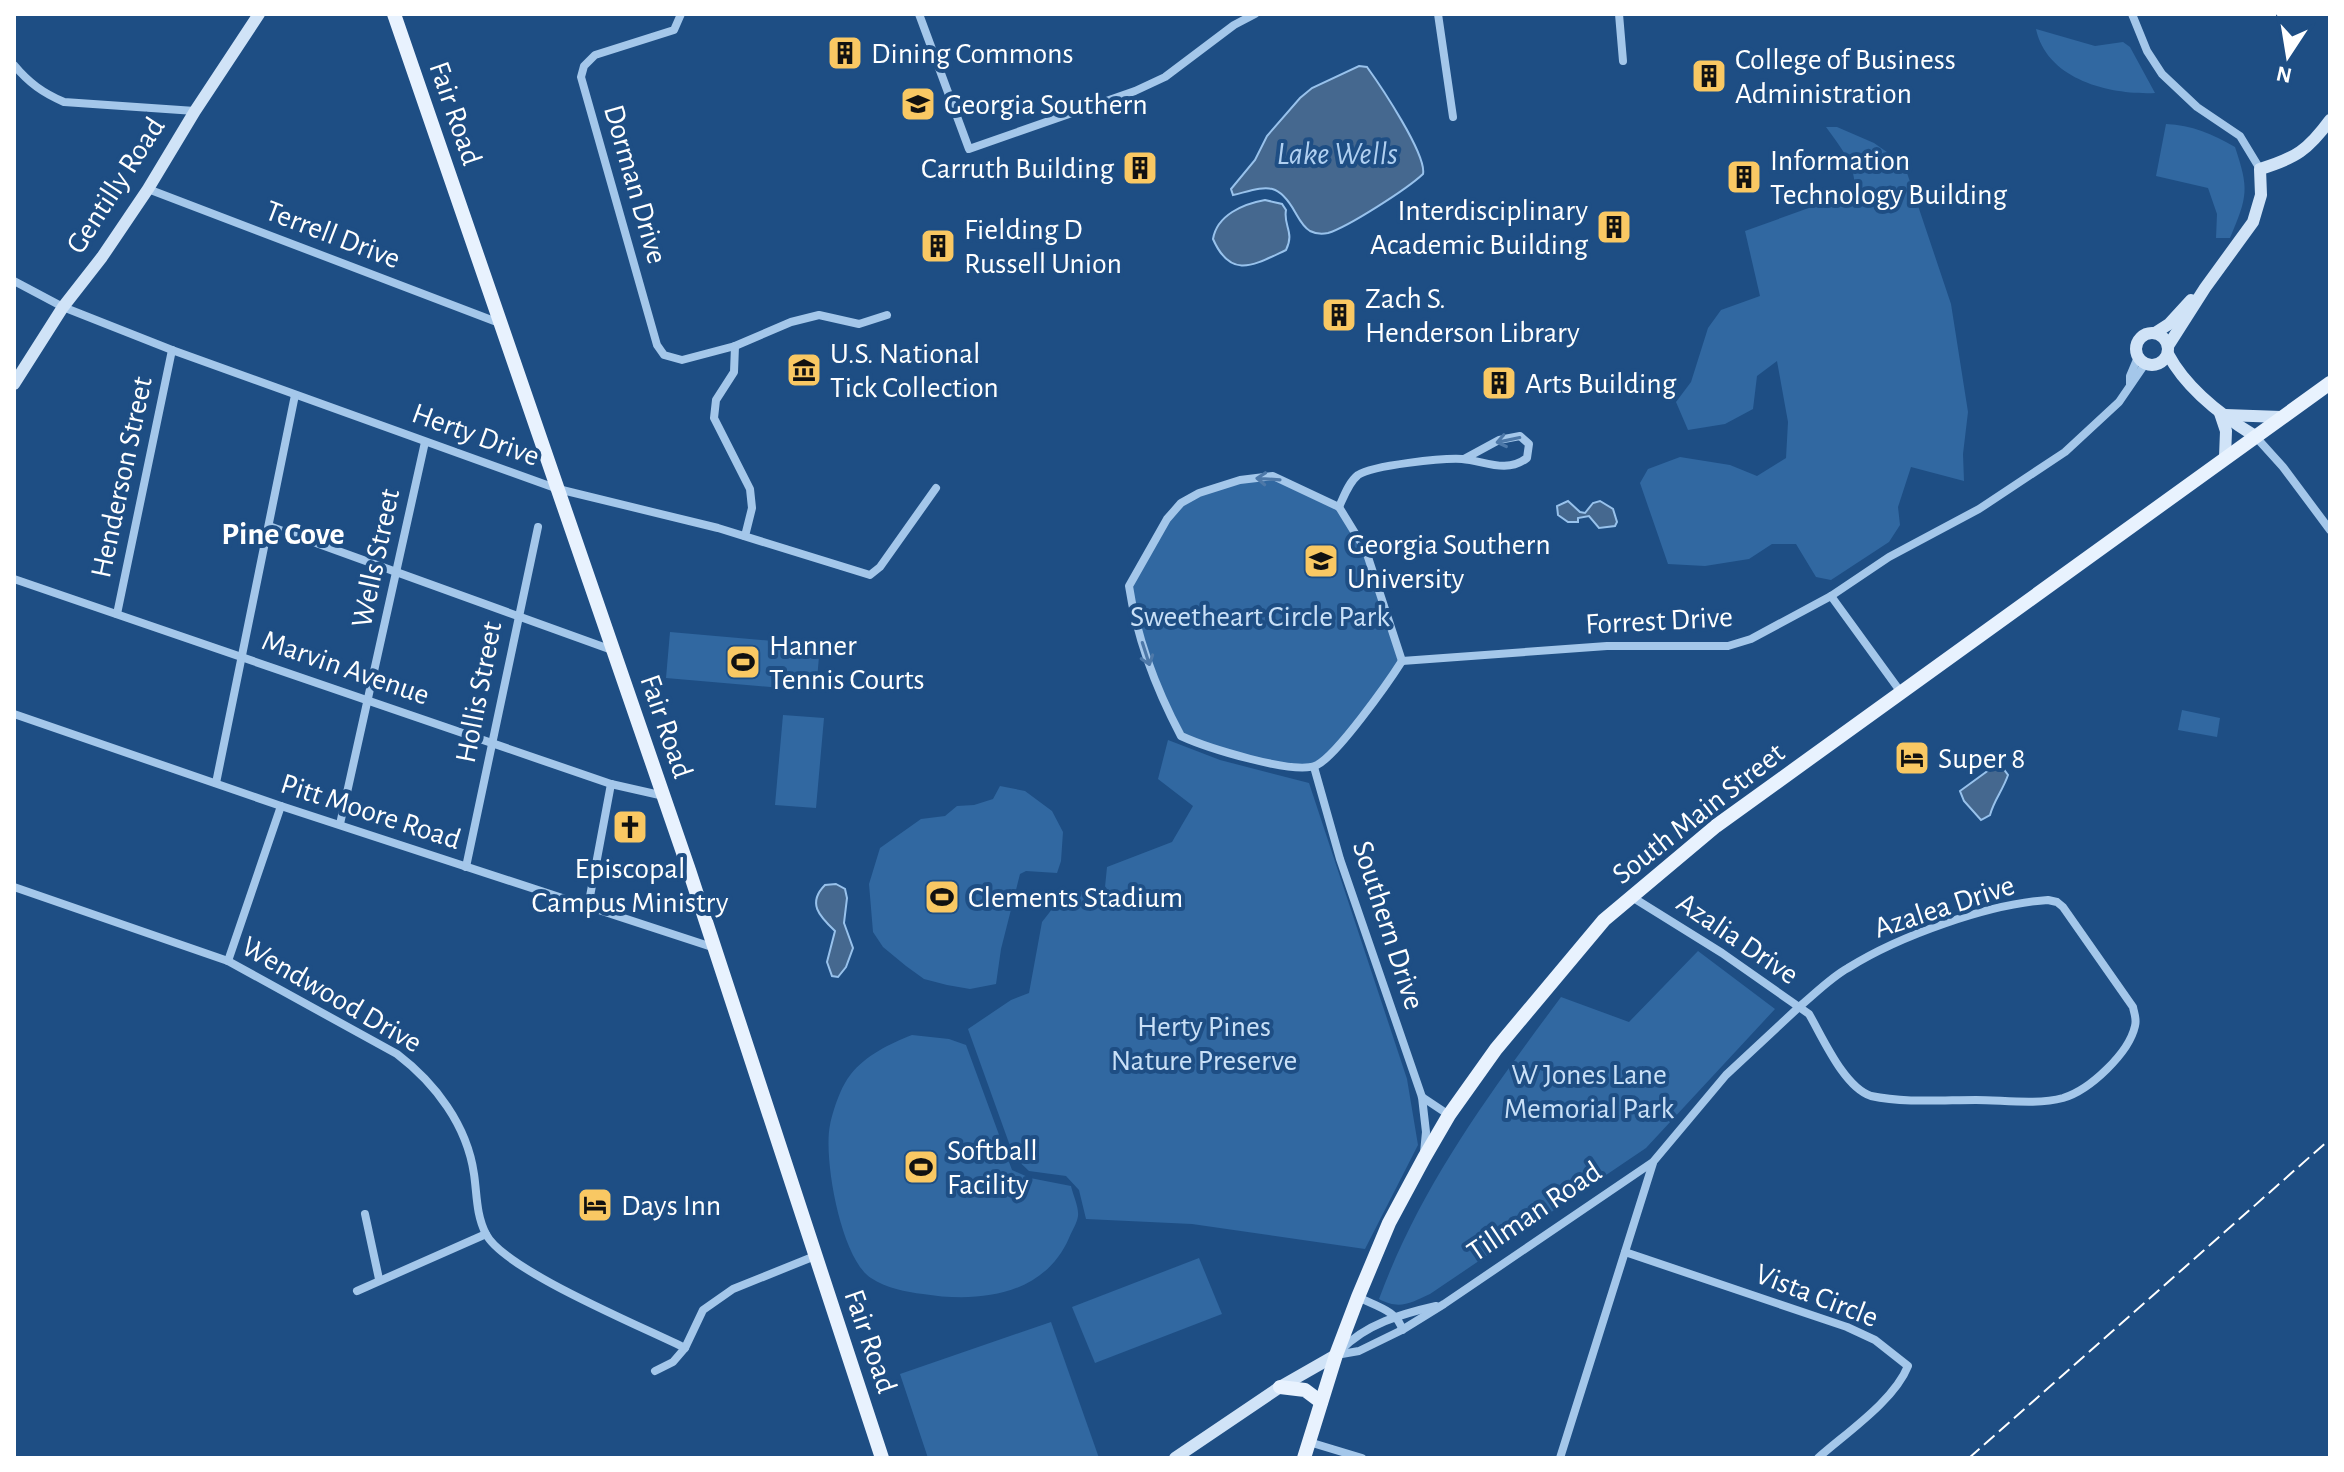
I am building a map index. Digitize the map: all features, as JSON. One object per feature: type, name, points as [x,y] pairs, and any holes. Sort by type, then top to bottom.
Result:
[{"type":"main road","name":"Fair Road","points":[[394,14],[664,796],[882,1458]]},
{"type":"main road","name":"South Main Street","points":[[1304,1458],[1336,1355],[1358,1297],[1389,1223],[1424,1158],[1449,1115],[1531,1004],[1604,920],[1716,826],[1898,689],[2330,383]]},
{"type":"main road","points":[[1280,1387],[1305,1390],[1321,1402]]},
{"type":"street","name":"Gentilly Road","points":[[14,384],[63,307],[102,257],[148,189],[259,14]]},
{"type":"street","name":"Dorman Drive","points":[[681,14],[674,30],[595,55],[584,66],[581,77],[657,345],[664,355],[682,360],[735,346],[791,322],[819,315],[859,324],[887,315]]},
{"type":"street","points":[[919,14],[969,149],[1135,91],[1172,74],[1234,25],[1255,14]]},
{"type":"street","points":[[1438,14],[1453,117]]},
{"type":"street","points":[[1619,14],[1623,61]]},
{"type":"street","points":[[2132,14],[2147,51],[2162,74],[2189,100],[2240,136],[2260,169],[2261,195],[2253,222],[2205,288],[2162,363],[2145,362]]},
{"type":"street","points":[[14,65],[45,94],[64,102],[195,111]]},
{"type":"street","points":[[2260,169],[2291,160],[2312,146],[2330,120]]},
{"type":"street","name":"Terrell Drive","points":[[148,189],[502,324]]},
{"type":"street","name":"Herty Drive","points":[[14,281],[63,307],[172,350],[558,489],[745,536],[870,575],[880,567],[936,488]]},
{"type":"street","points":[[2205,288],[2169,324],[2139,340],[2136,348],[2145,362],[2188,383],[2255,436],[2283,467],[2330,530]]},
{"type":"street","points":[[2155,333],[2164,338],[2188,383]]},
{"type":"street","points":[[735,346],[734,372],[716,400],[714,418],[750,489],[752,508],[745,536]]},
{"type":"street","name":"Henderson Street","points":[[117,614],[172,350]]},
{"type":"street","name":"Forrest Drive","points":[[1402,661],[1607,646],[1728,646],[1751,639],[1831,596],[1889,557],[1979,509],[2065,452],[2119,402],[2130,384],[2130,376],[2145,362]]},
{"type":"street","points":[[216,783],[295,395]]},
{"type":"street","points":[[2221,412],[2281,417]]},
{"type":"street","points":[[2221,412],[2226,431],[2225,457]]},
{"type":"street","points":[[1339,507],[1357,476],[1368,471],[1388,466],[1464,459],[1483,465],[1519,464],[1527,458],[1529,444],[1520,436],[1499,440],[1464,459]]},
{"type":"street","name":"Wells Street","points":[[340,824],[425,442]]},
{"type":"street","points":[[1273,476],[1339,507],[1366,551],[1402,661],[1333,754],[1314,767],[1248,758],[1208,748],[1181,736],[1147,661],[1129,586],[1167,519],[1181,503],[1199,493],[1240,480],[1273,476]]},
{"type":"street","points":[[269,526],[612,650]]},
{"type":"street","name":"Hollis Street","points":[[466,867],[538,527]]},
{"type":"street","name":"Marvin Avenue","points":[[14,579],[611,784],[664,796]]},
{"type":"street","points":[[1831,596],[1898,689]]},
{"type":"street","name":"Pitt Moore Road","points":[[14,714],[281,806],[715,948]]},
{"type":"street","name":"Southern Drive","points":[[1314,767],[1340,859],[1422,1097],[1426,1132],[1424,1158]]},
{"type":"street","points":[[588,907],[611,784]]},
{"type":"street","points":[[228,961],[281,806]]},
{"type":"street","name":"Wendwood Drive","points":[[14,887],[228,961],[397,1054],[421,1072],[455,1120],[469,1148],[477,1203],[486,1234],[511,1261],[685,1348]]},
{"type":"street","name":"Azalia Drive","points":[[1632,897],[1799,1007],[1726,1075],[1653,1162]]},
{"type":"street","name":"Azalea Drive","points":[[2048,900],[2063,907],[2133,1007],[2136,1021],[2116,1061],[2086,1086],[2060,1099],[1880,1098],[1863,1094],[1856,1088],[1809,1014],[1799,1007],[1845,969],[1889,945],[2024,902],[2048,900]]},
{"type":"street","points":[[1422,1097],[1449,1115]]},
{"type":"street","points":[[1560,1458],[1653,1162]]},
{"type":"street","name":"Tillman Road","points":[[1336,1355],[1354,1353],[1402,1330],[1653,1162]]},
{"type":"street","points":[[365,1214],[379,1279]]},
{"type":"street","points":[[357,1291],[486,1234]]},
{"type":"street","name":"Vista Circle","points":[[1625,1252],[1847,1327],[1875,1340],[1908,1366],[1903,1380],[1818,1458]]},
{"type":"street","points":[[655,1371],[673,1362],[685,1348],[703,1310],[733,1289],[815,1256]]},
{"type":"street","points":[[1358,1297],[1396,1316],[1402,1330]]},
{"type":"street","name":"Tillman Road","points":[[1175,1458],[1280,1387],[1336,1355],[1352,1338],[1396,1316],[1444,1304]]},
{"type":"street","points":[[1309,1442],[1362,1458]]},
{"type":"green space","points":[[2036,29],[2095,46],[2123,42],[2130,47],[2155,93],[2119,91],[2083,81],[2053,61],[2042,46]]},
{"type":"green space","points":[[2166,124],[2202,131],[2235,147],[2243,173],[2244,192],[2230,238],[2216,238],[2217,214],[2208,188],[2156,176]]},
{"type":"green space","points":[[1826,127],[1837,127],[1874,143],[1904,164],[1951,304],[1968,412],[1963,454],[1964,481],[1911,467],[1898,507],[1900,525],[1889,542],[1831,580],[1816,577],[1796,544],[1772,544],[1749,559],[1705,566],[1668,564],[1640,483],[1648,469],[1680,457],[1730,465],[1757,476],[1786,458],[1788,422],[1777,361],[1757,376],[1753,409],[1725,424],[1688,430],[1676,402],[1691,382],[1708,328],[1721,310],[1760,296],[1745,231],[1831,200],[1853,197],[1852,169]]},
{"type":"green space","name":"Sweetheart Circle Park","points":[[1273,476],[1339,507],[1366,551],[1402,661],[1346,737],[1333,752],[1312,767],[1264,762],[1181,736],[1159,690],[1129,586],[1167,519],[1199,493]]},
{"type":"green space","name":"Hanner Tennis Courts","points":[[670,632],[820,645],[816,691],[666,678]]},
{"type":"green space","points":[[2182,710],[2220,718],[2217,737],[2178,730]]},
{"type":"green space","points":[[783,715],[824,718],[816,808],[775,805]]},
{"type":"green space","name":"Herty Pines Nature Preserve","points":[[1168,740],[1220,760],[1309,783],[1407,1079],[1418,1145],[1365,1249],[1192,1224],[1086,1219],[1079,1190],[1066,1176],[1029,1171],[1014,1157],[968,1029],[1011,1000],[1029,993],[1042,922],[1063,895],[1105,887],[1107,867],[1172,842],[1193,806],[1158,779]]},
{"type":"green space","name":"Clements Stadium","points":[[1000,786],[1025,791],[1052,811],[1063,832],[1057,873],[1026,871],[1020,874],[1001,949],[996,984],[970,989],[924,979],[883,947],[873,932],[869,884],[880,848],[921,819],[945,816],[957,806],[993,799]]},
{"type":"green space","name":"W Jones Lane Memorial Park","points":[[1698,951],[1775,1009],[1646,1148],[1430,1294],[1399,1305],[1379,1299],[1415,1217],[1436,1179],[1483,1105],[1561,997],[1629,1022]]},
{"type":"green space","name":"Softball Facility","points":[[912,1035],[949,1039],[966,1045],[1012,1170],[1030,1178],[1071,1186],[1078,1212],[1069,1238],[1058,1257],[1026,1284],[987,1296],[944,1297],[910,1292],[871,1278],[851,1251],[837,1207],[829,1160],[833,1112],[844,1085],[863,1061]]},
{"type":"green space","points":[[1199,1258],[1222,1314],[1095,1363],[1072,1307]]},
{"type":"green space","points":[[1051,1322],[1099,1458],[928,1458],[900,1374]]},
{"type":"water","name":"Lake Wells","points":[[1359,66],[1367,67],[1401,120],[1418,152],[1423,174],[1377,207],[1326,233],[1315,233],[1301,223],[1289,202],[1276,190],[1262,188],[1233,195],[1231,189],[1255,160],[1267,136],[1300,98],[1312,88]]},
{"type":"water","points":[[1265,200],[1282,204],[1286,210],[1289,238],[1286,250],[1244,266],[1228,260],[1213,239],[1215,231],[1232,212]]},
{"type":"water","points":[[1568,501],[1585,513],[1593,503],[1600,501],[1613,509],[1617,522],[1615,526],[1599,528],[1589,516],[1578,518],[1578,522],[1568,522],[1558,515],[1557,506]]},
{"type":"water","points":[[1993,767],[2002,767],[2008,775],[1990,815],[1981,820],[1964,801],[1960,791]]},
{"type":"water","points":[[836,884],[845,889],[844,923],[853,948],[846,967],[838,977],[832,976],[827,962],[835,931],[820,915],[816,904],[825,885]]},
{"type":"railway","points":[[1969,1458],[2330,1139]]},
{"type":"place","name":"Dining Commons","points":[[845,53]]},
{"type":"place","name":"College of Business Administration","points":[[1709,76]]},
{"type":"place","name":"Georgia Southern","points":[[918,104]]},
{"type":"place","name":"Carruth Building","points":[[1140,168]]},
{"type":"place","name":"Information Technology Building","points":[[1744,177]]},
{"type":"place","name":"Interdisciplinary Academic Building","points":[[1614,227]]},
{"type":"place","name":"Fielding D Russell Union","points":[[938,246]]},
{"type":"place","name":"Zach S. Henderson Library","points":[[1339,315]]},
{"type":"place","name":"U.S. National Tick Collection","points":[[804,370]]},
{"type":"place","name":"Arts Building","points":[[1499,383]]},
{"type":"place","name":"Georgia Southern University","points":[[1321,561]]},
{"type":"place","name":"Hanner Tennis Courts","points":[[743,662]]},
{"type":"place","name":"Super 8","points":[[1912,758]]},
{"type":"place","name":"Episcopal Campus Ministry","points":[[630,827]]},
{"type":"place","name":"Clements Stadium","points":[[942,897]]},
{"type":"place","name":"Softball Facility","points":[[921,1167]]},
{"type":"place","name":"Days Inn","points":[[595,1205]]},
{"type":"district","name":"Pine Cove","points":[[283,533]]}]
